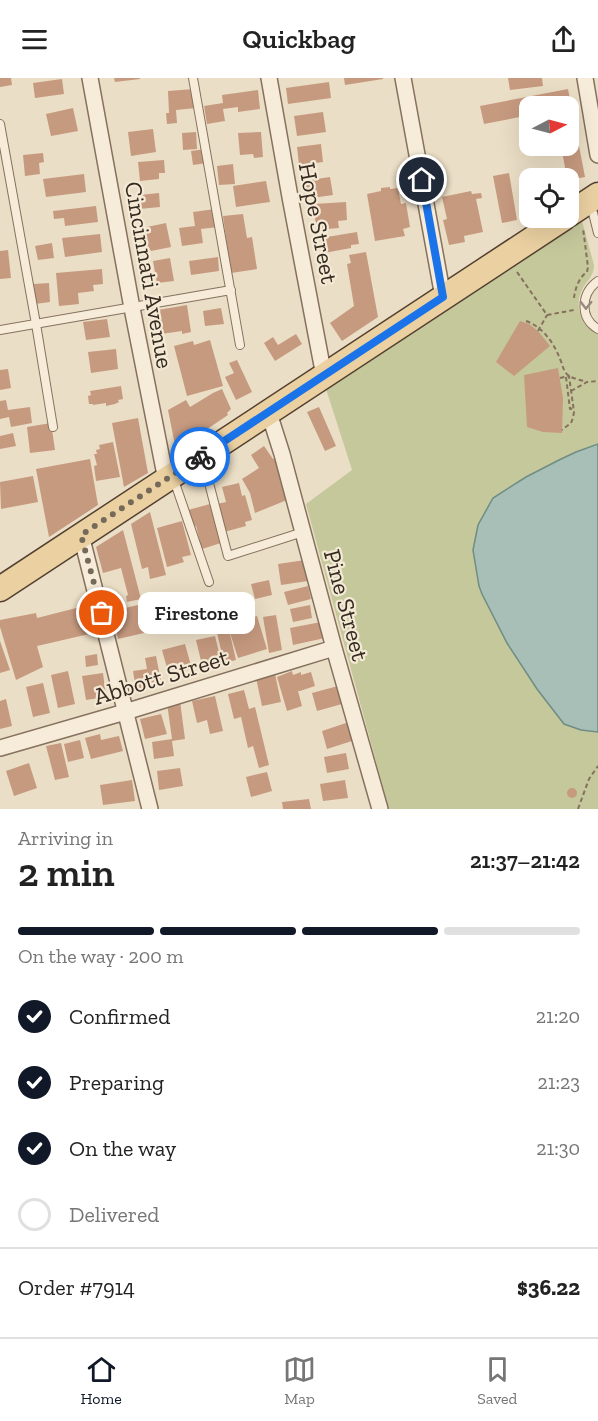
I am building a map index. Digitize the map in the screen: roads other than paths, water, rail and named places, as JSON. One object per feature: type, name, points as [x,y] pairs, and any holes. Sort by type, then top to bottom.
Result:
[{"type":"main road","points":[[579,208],[594,198]]},
{"type":"main road","points":[[0,589],[549,228]]},
{"type":"street","name":"Cincinnati Avenue","points":[[90,78],[132,308],[169,478]]},
{"type":"street","name":"Hope Street","points":[[269,78],[324,376]]},
{"type":"street","points":[[403,78],[443,297]]},
{"type":"street","points":[[585,78],[598,154]]},
{"type":"street","name":"Pine Street","points":[[269,413],[380,809]]},
{"type":"street","points":[[81,535],[150,809]]},
{"type":"street","name":"Abbott Street","points":[[0,748],[334,648]]},
{"type":"lane","points":[[193,78],[240,345]]},
{"type":"lane","points":[[0,124],[53,427]]},
{"type":"lane","points":[[594,198],[598,233]]},
{"type":"lane","points":[[598,281],[591,287],[584,301],[585,315],[598,329]]},
{"type":"lane","points":[[0,330],[231,290]]},
{"type":"lane","points":[[200,458],[228,556],[303,532]]},
{"type":"lane","points":[[169,478],[209,582]]},
{"type":"water","points":[[598,444],[598,732],[581,730],[564,724],[537,689],[507,643],[482,594],[473,550],[478,525],[493,498],[559,460]]},
{"type":"place","name":"Firestone","points":[[102,613]]}]
